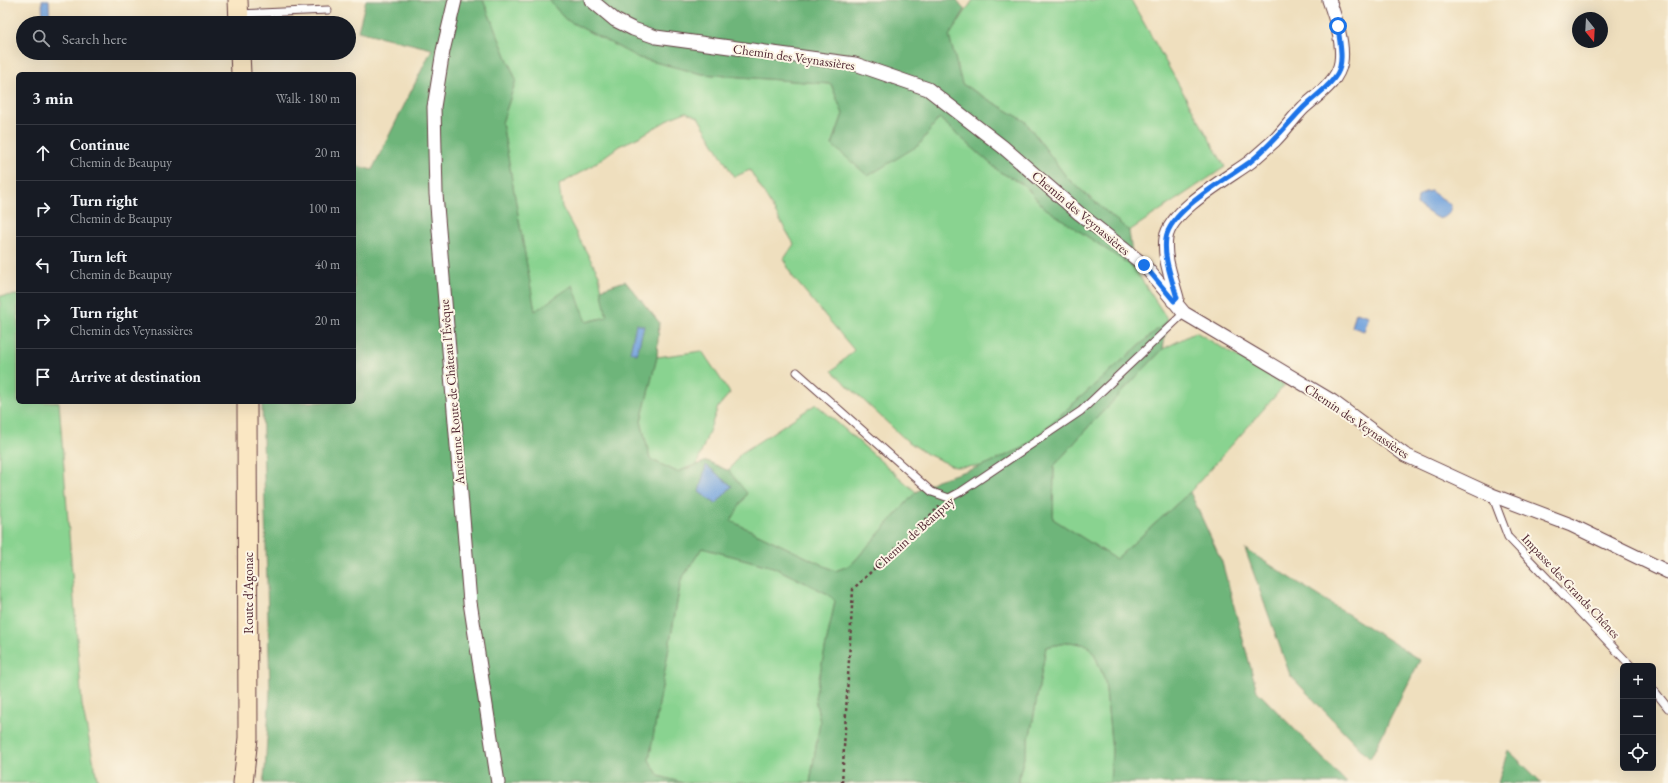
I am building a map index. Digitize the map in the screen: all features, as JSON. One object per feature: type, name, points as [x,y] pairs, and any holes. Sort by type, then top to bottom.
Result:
[{"type":"main road","points":[[240,60],[241,72]]},
{"type":"main road","name":"Route d'Agonac","points":[[243,783],[248,738],[247,404]]},
{"type":"street","name":"Ancienne Route de Château l'Évêque","points":[[455,0],[442,51],[434,107],[436,194],[470,602],[498,783]]},
{"type":"street","name":"Chemin des Veynassières","points":[[591,0],[615,20],[633,29],[656,37],[855,64],[928,89],[1003,147],[1080,214],[1144,265],[1184,313],[1332,401],[1405,455],[1492,495],[1571,525],[1668,572]]},
{"type":"street","points":[[1174,301],[1177,298],[1167,258],[1166,238],[1172,224],[1180,214],[1211,189],[1250,161],[1275,140],[1301,110],[1325,88],[1338,73],[1341,61],[1338,26],[1329,0]]},
{"type":"lane","points":[[238,12],[328,10]]},
{"type":"lane","name":"Chemin de Beaupuy","points":[[949,498],[962,491],[1081,411],[1184,313]]},
{"type":"lane","points":[[797,372],[932,492],[949,498]]},
{"type":"lane","name":"Impasse des Grands Chênes","points":[[1492,495],[1508,537],[1628,663]]},
{"type":"lane","points":[[1656,693],[1668,708]]},
{"type":"path","name":"Chemin de Beaupuy","points":[[842,783],[853,589],[949,498]]},
{"type":"green space","points":[[366,0],[483,0],[516,80],[502,123],[535,311],[573,285],[586,322],[607,317],[601,289],[625,281],[659,322],[657,357],[641,421],[650,459],[677,472],[707,461],[729,471],[747,493],[731,521],[835,571],[851,565],[916,492],[937,480],[982,466],[1023,448],[1168,320],[1163,349],[1090,425],[1054,466],[1053,519],[1116,559],[1190,492],[1222,562],[1257,691],[1347,783],[1110,783],[1112,751],[1105,680],[1094,653],[1087,645],[1070,642],[1046,647],[1031,731],[1019,777],[1019,783],[810,783],[820,722],[815,698],[835,601],[828,594],[773,567],[702,548],[681,580],[649,760],[659,776],[683,783],[263,783],[270,691],[262,404],[356,404],[356,166],[372,170],[432,49],[358,31]]},
{"type":"green space","points":[[483,0],[549,0],[565,19],[639,58],[702,74],[831,84],[843,114],[832,145],[919,145],[939,118],[1000,172],[1023,184],[1045,208],[1134,268],[1168,320],[1023,448],[982,466],[955,467],[927,454],[906,440],[832,371],[854,350],[792,276],[784,259],[794,244],[750,170],[734,177],[698,117],[686,112],[673,117],[639,137],[619,146],[590,167],[559,185],[562,207],[599,275],[607,317],[586,322],[535,312],[502,123],[516,80]]},
{"type":"green space","points":[[549,0],[957,0],[965,10],[949,36],[962,84],[1025,121],[1067,178],[1129,231],[1134,268],[1045,208],[1023,184],[1000,172],[939,118],[919,145],[868,176],[832,145],[843,114],[831,84],[702,74],[639,58],[565,19]]},
{"type":"green space","points":[[973,0],[1131,0],[1225,167],[1129,231],[1067,178],[1025,121],[962,84],[949,36]]},
{"type":"green space","points":[[16,295],[16,404],[59,404],[82,705],[98,783],[0,783],[0,296]]},
{"type":"green space","points":[[1196,332],[1285,385],[1190,492],[1116,559],[1053,519],[1054,466],[1090,425],[1163,349]]},
{"type":"green space","points":[[702,351],[730,393],[718,407],[697,464],[677,472],[650,459],[641,421],[657,357]]},
{"type":"green space","points":[[816,404],[916,492],[851,565],[835,571],[731,521],[729,471],[740,454]]},
{"type":"green space","points":[[702,548],[773,567],[828,594],[835,601],[815,698],[820,722],[810,783],[683,783],[659,776],[649,760],[681,580]]},
{"type":"green space","points":[[1245,549],[1420,660],[1370,759],[1290,675]]},
{"type":"green space","points":[[1070,642],[1087,645],[1094,653],[1105,680],[1112,751],[1110,783],[1019,783],[1019,777],[1031,731],[1046,647]]},
{"type":"green space","points":[[1508,750],[1542,783],[1498,783]]},
{"type":"water","points":[[42,0],[49,0],[50,16],[43,16]]},
{"type":"water","points":[[1431,191],[1451,206],[1449,213],[1443,218],[1435,217],[1417,205],[1418,197],[1425,192]]},
{"type":"water","points":[[1356,312],[1369,316],[1364,331],[1352,327]]},
{"type":"water","points":[[636,324],[644,326],[637,354],[630,352]]},
{"type":"water","points":[[706,465],[732,486],[716,504],[699,492]]},
{"type":"route","points":[[1144,265],[1174,301],[1177,298],[1170,275],[1166,238],[1172,224],[1180,214],[1211,189],[1250,161],[1275,140],[1301,110],[1325,88],[1338,73],[1341,61],[1338,26]]}]
